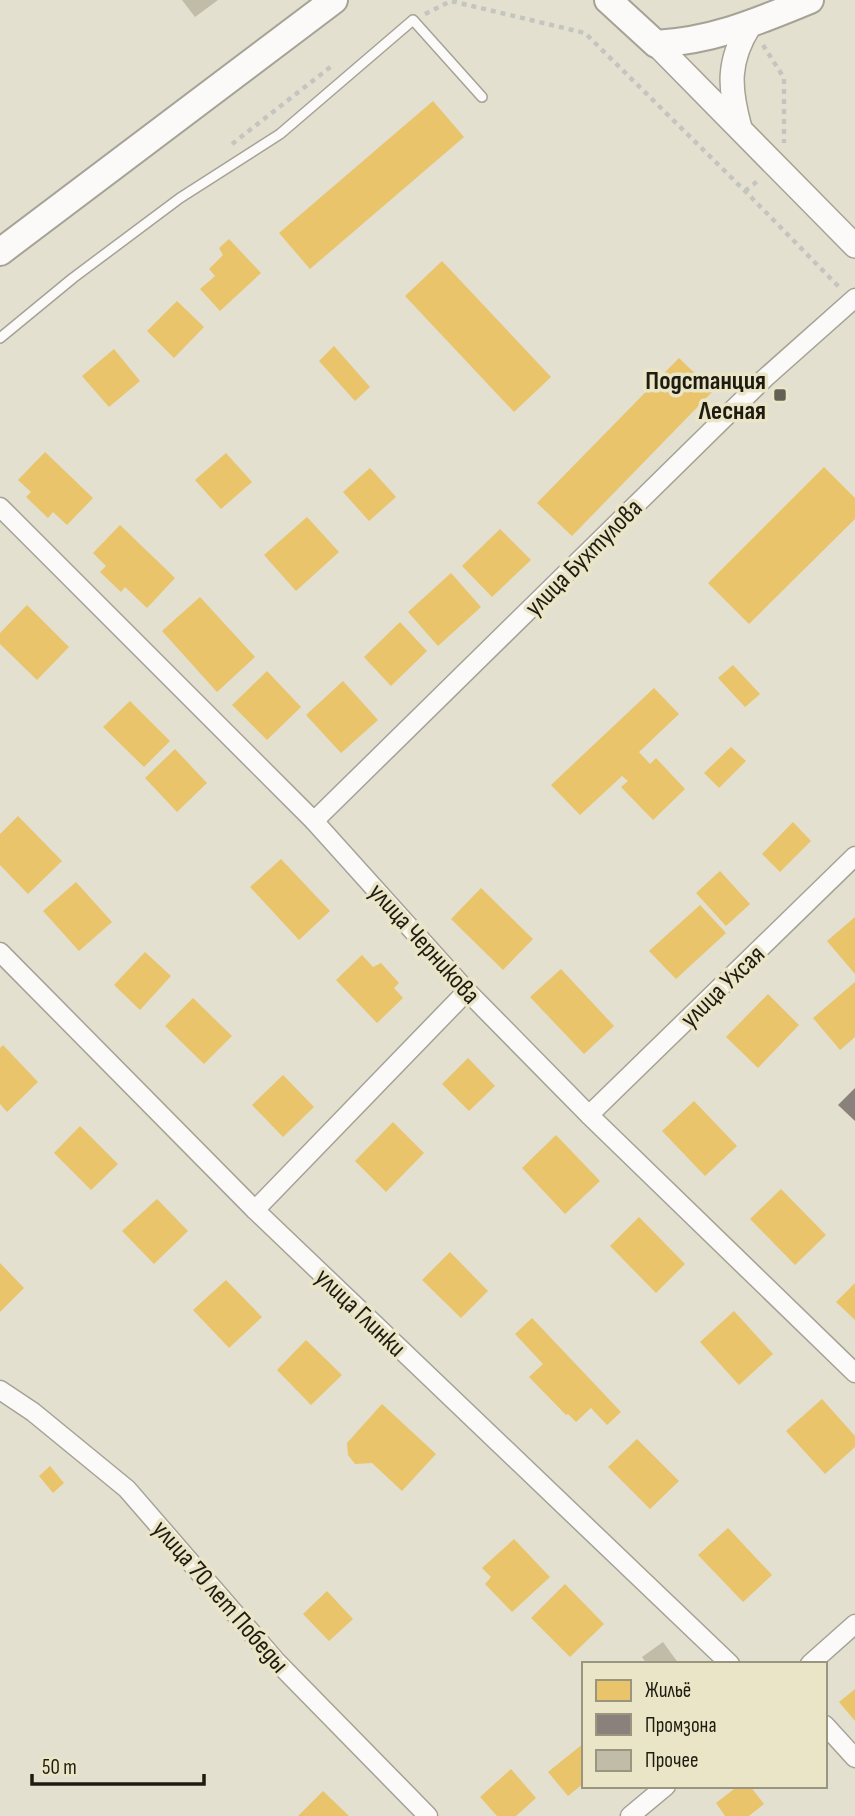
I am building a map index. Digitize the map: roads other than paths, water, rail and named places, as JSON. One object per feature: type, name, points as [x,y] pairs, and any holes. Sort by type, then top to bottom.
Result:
[{"type":"main road","points":[[0,252],[334,0]]},
{"type":"main road","points":[[608,0],[656,44],[755,33],[810,0]]},
{"type":"street","points":[[740,128],[733,104],[732,72],[741,39],[755,33]]},
{"type":"street","points":[[656,44],[855,246]]},
{"type":"street","name":"улица Бухтулова","points":[[314,821],[765,378],[854,299]]},
{"type":"street","name":"улица Черникова","points":[[0,508],[314,821],[467,991],[589,1115],[855,1373]]},
{"type":"street","name":"улица Ухсая","points":[[589,1115],[855,856]]},
{"type":"street","name":"улица Глинки","points":[[0,952],[255,1210],[728,1662]]},
{"type":"street","points":[[255,1210],[467,991]]},
{"type":"street","name":"улица 70 лет Победы","points":[[0,1390],[33,1412],[127,1489],[276,1661],[428,1816]]},
{"type":"street","points":[[812,1662],[855,1624]]},
{"type":"street","points":[[827,1727],[855,1758]]},
{"type":"street","points":[[630,1816],[664,1788]]},
{"type":"lane","points":[[0,338],[73,278],[180,198],[280,134],[413,20],[482,97]]},
{"type":"place","name":"Подстанция Лесная","points":[[780,395]]}]
